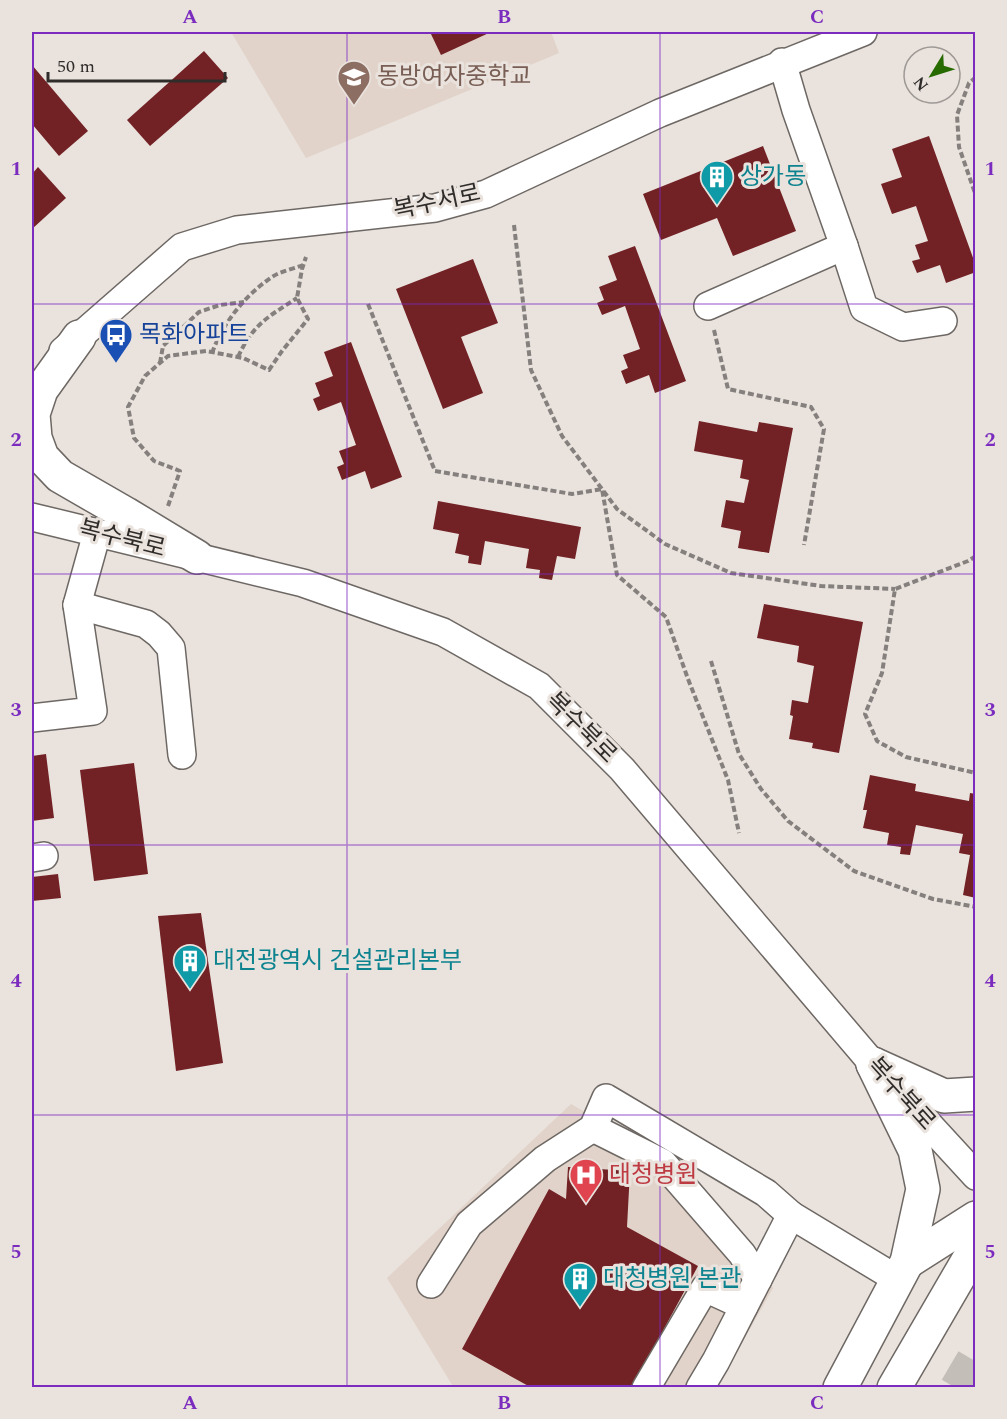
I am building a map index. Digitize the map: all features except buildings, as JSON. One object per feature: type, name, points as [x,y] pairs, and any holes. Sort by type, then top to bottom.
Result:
[{"type":"main road","points":[[79,337],[41,390],[33,414],[35,438],[42,457],[60,476],[197,557]]},
{"type":"main road","points":[[873,1064],[944,1096],[975,1094]]},
{"type":"main road","points":[[840,1388],[902,1271],[923,1189],[915,1150],[873,1064]]},
{"type":"main road","points":[[902,1271],[975,1218]]},
{"type":"main road","points":[[894,1388],[975,1247]]},
{"type":"street","name":"복수서로","points":[[32,379],[182,247],[237,230],[435,208],[486,194],[660,112],[863,32]]},
{"type":"street","points":[[782,62],[796,110],[864,308],[903,327],[943,321]]},
{"type":"street","points":[[708,306],[844,246]]},
{"type":"street","name":"복수북로","points":[[32,517],[303,583],[443,632],[539,686],[622,769],[873,1064],[975,1176]]},
{"type":"street","points":[[32,718],[93,711],[77,605],[97,533]]},
{"type":"street","points":[[77,605],[146,624],[171,648],[182,755]]},
{"type":"street","points":[[431,1284],[469,1224],[545,1159],[593,1128],[606,1098],[766,1193],[791,1215],[902,1271]]},
{"type":"street","points":[[593,1128],[663,1163],[742,1254],[758,1279]]},
{"type":"street","points":[[700,1388],[791,1215]]},
{"type":"street","points":[[646,1388],[705,1288],[744,1306]]},
{"type":"path","points":[[975,77],[969,83],[957,115],[959,147],[975,196]]},
{"type":"path","points":[[514,225],[531,370],[562,436],[617,509],[665,544],[731,573],[821,586],[895,589],[968,561],[975,556]]},
{"type":"path","points":[[168,506],[180,471],[154,461],[134,438],[128,407],[145,376],[168,356],[206,351],[238,357],[269,370],[308,319],[297,298],[306,257]]},
{"type":"path","points":[[212,352],[217,338],[234,312],[244,302],[274,276],[303,265]]},
{"type":"path","points":[[238,357],[248,337],[264,320],[297,298]]},
{"type":"path","points":[[160,364],[163,346],[199,312],[220,305],[244,302]]},
{"type":"path","points":[[369,304],[435,471],[572,494],[602,489]]},
{"type":"path","points":[[708,306],[728,389],[811,407],[824,429],[804,545]]},
{"type":"path","points":[[602,489],[617,575],[666,617],[728,780],[739,833]]},
{"type":"path","points":[[895,589],[882,673],[865,714],[877,741],[906,757],[975,773]]},
{"type":"path","points":[[711,661],[739,754],[761,789],[788,821],[854,871],[933,898],[975,907]]},
{"type":"shaded area","name":"동방여자중학교","points":[[231,32],[551,32],[559,53],[306,158]]},
{"type":"shaded area","name":"대청병원","points":[[571,1104],[665,1159],[748,1250],[773,1288],[717,1387],[454,1388],[387,1278]]},
{"type":"tunnel","points":[[956,1388],[976,1354]]},
{"type":"place","name":"동방여자중학교","points":[[354,106]]},
{"type":"place","name":"상가동","points":[[717,206]]},
{"type":"place","name":"목화아파트","points":[[116,364]]},
{"type":"place","name":"대전광역시 건설관리본부","points":[[190,990]]},
{"type":"place","name":"대청병원","points":[[586,1204]]},
{"type":"place","name":"대청병원 본관","points":[[580,1308]]}]
